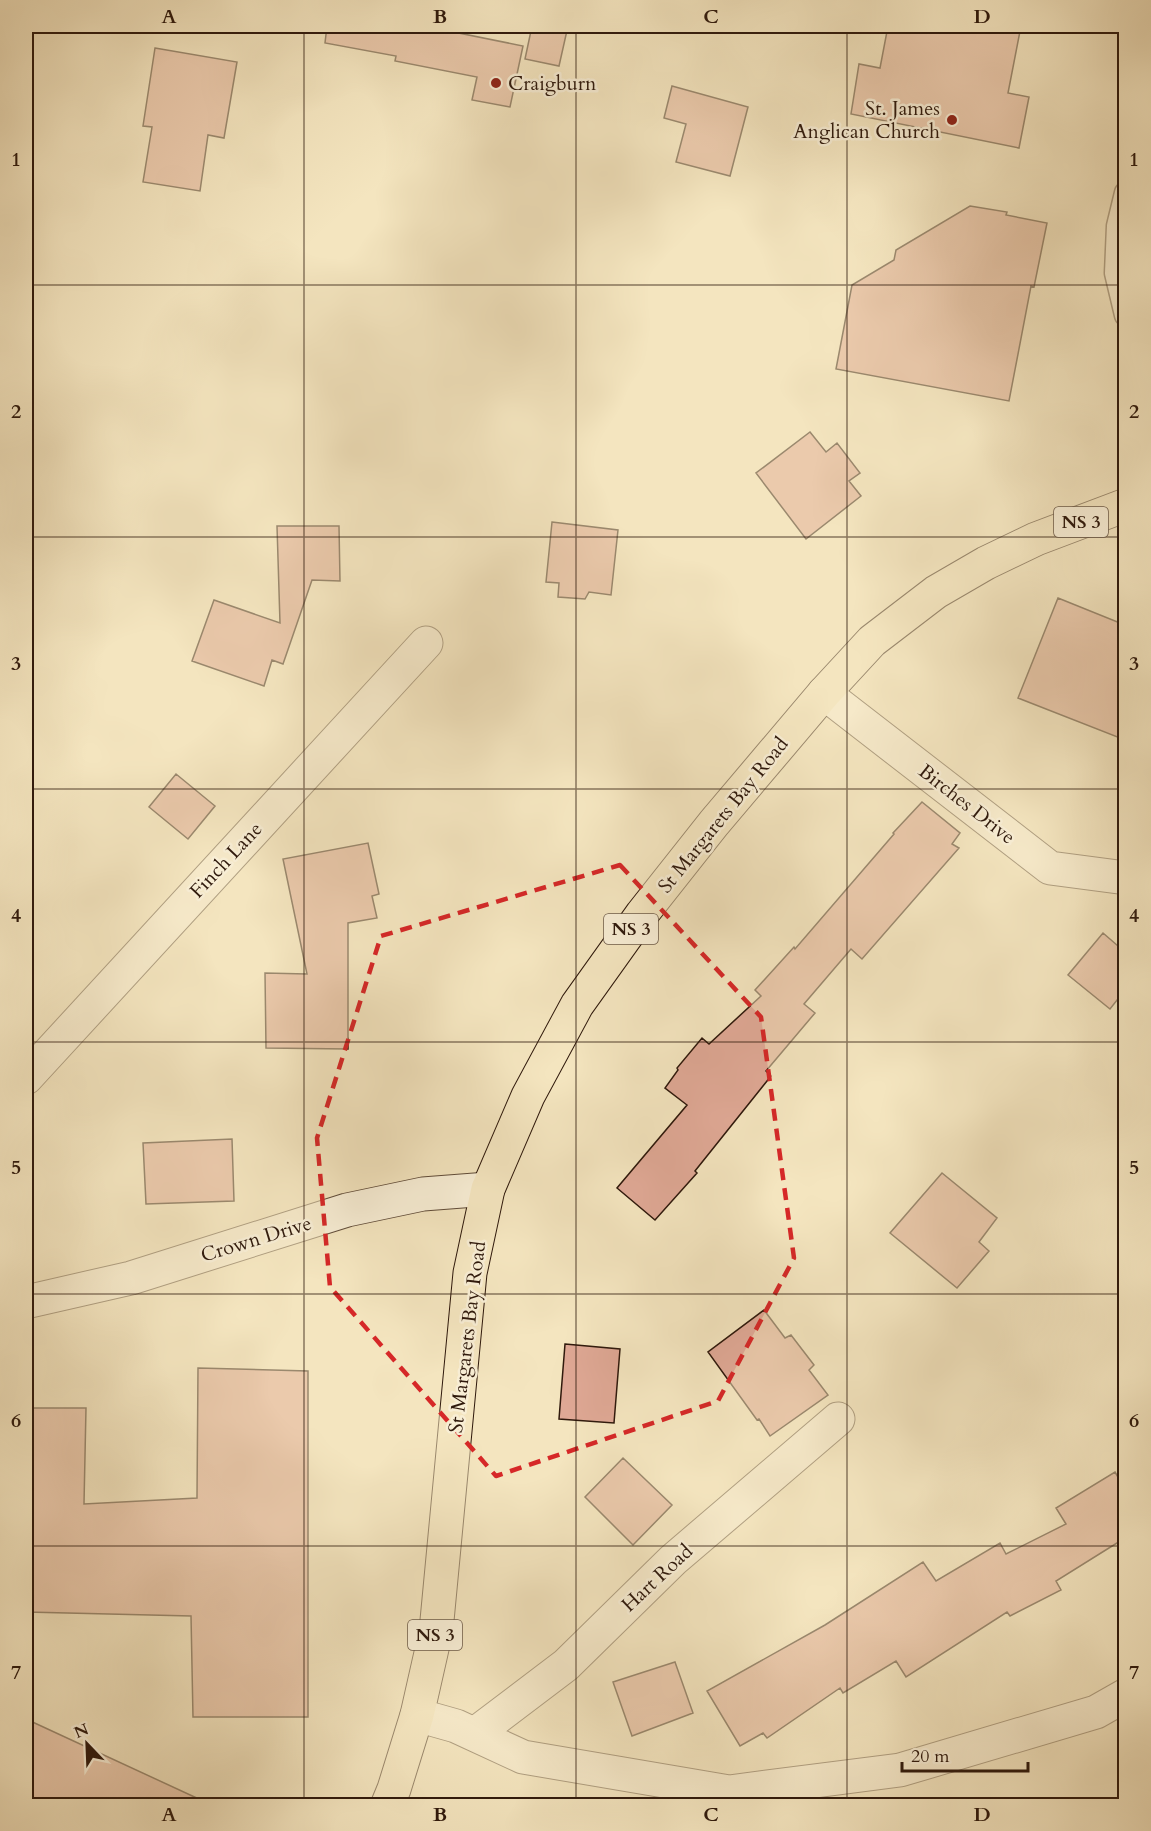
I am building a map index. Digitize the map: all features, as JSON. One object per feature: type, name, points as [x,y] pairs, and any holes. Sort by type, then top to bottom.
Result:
[{"type":"main road","name":"St Margarets Bay Road","points":[[387,1806],[417,1714],[436,1631],[470,1274],[488,1189],[528,1096],[577,1005],[650,904],[714,823],[824,693],[872,641],[936,592],[986,563],[1036,539],[1125,505]]},
{"type":"main road","name":"St Margarets Bay Road","points":[[1036,539],[1125,530]]},
{"type":"street","name":"Finch Lane","points":[[26,1078],[426,643]]},
{"type":"street","name":"Birches Drive","points":[[824,693],[1050,868],[1125,878]]},
{"type":"street","name":"Crown Drive","points":[[26,1302],[131,1278],[347,1210],[423,1194],[488,1189]]},
{"type":"street","name":"Hart Road","points":[[475,1734],[566,1665],[673,1560],[838,1419]]},
{"type":"street","points":[[417,1714],[475,1734],[523,1757],[729,1792],[900,1770],[1095,1712],[1125,1695]]},
{"type":"lane","points":[[1125,193],[1118,226],[1116,273],[1125,315]]},
{"type":"highlighted area","points":[[620,865],[761,1017],[794,1258],[718,1401],[496,1476],[330,1287],[317,1138],[381,936]]},
{"type":"building","points":[[327,26],[424,26],[523,46],[510,107],[472,100],[477,77],[395,61],[396,56],[325,43]]},
{"type":"building","points":[[532,26],[568,26],[559,66],[525,59]]},
{"type":"building","name":"St. James Anglican Church","points":[[888,26],[1021,26],[1008,93],[1029,97],[1019,148],[851,114],[859,64],[880,68]]},
{"type":"building","points":[[155,48],[237,62],[224,138],[208,135],[200,191],[143,182],[152,127],[143,126]]},
{"type":"building","points":[[672,86],[748,107],[730,176],[676,162],[686,124],[664,118]]},
{"type":"building","points":[[970,206],[1007,212],[1006,215],[1047,223],[1034,287],[1031,286],[1009,401],[836,369],[852,285],[894,260],[896,250]]},
{"type":"building","points":[[810,432],[826,452],[837,443],[860,473],[849,481],[861,496],[806,539],[756,473]]},
{"type":"building","points":[[552,522],[618,530],[611,595],[589,592],[585,599],[558,597],[559,583],[546,582]]},
{"type":"building","points":[[277,526],[339,526],[340,581],[312,580],[283,664],[272,660],[264,686],[192,661],[214,600],[280,623]]},
{"type":"building","points":[[1058,598],[1125,625],[1125,740],[1018,698]]},
{"type":"building","points":[[176,774],[215,806],[188,839],[149,807]]},
{"type":"building","points":[[922,802],[960,833],[952,844],[959,848],[862,959],[851,949],[804,1004],[815,1013],[766,1071],[771,1076],[695,1171],[697,1173],[655,1220],[617,1188],[687,1105],[665,1088],[678,1070],[677,1068],[702,1038],[709,1044],[761,996],[755,990],[794,947],[795,949]]},
{"type":"building","points":[[368,843],[379,894],[372,896],[377,918],[348,923],[348,1049],[266,1048],[265,973],[307,974],[283,859]]},
{"type":"building","points":[[1103,933],[1125,952],[1125,990],[1110,1009],[1068,975]]},
{"type":"building","points":[[232,1139],[234,1201],[146,1204],[143,1143]]},
{"type":"building","points":[[942,1173],[997,1218],[979,1242],[989,1251],[957,1288],[890,1233]]},
{"type":"building","points":[[764,1310],[785,1338],[791,1335],[814,1365],[809,1370],[828,1395],[770,1436],[708,1352]]},
{"type":"building","points":[[565,1344],[620,1349],[614,1423],[559,1419]]},
{"type":"building","points":[[198,1368],[308,1371],[308,1717],[193,1717],[191,1616],[26,1612],[26,1408],[86,1408],[84,1504],[197,1498]]},
{"type":"building","points":[[623,1458],[672,1505],[633,1545],[585,1497]]},
{"type":"building","points":[[1115,1472],[1125,1489],[1125,1538],[1056,1581],[1061,1590],[1010,1616],[1007,1612],[906,1677],[896,1661],[843,1693],[840,1688],[767,1738],[763,1733],[740,1746],[707,1691],[825,1625],[923,1562],[936,1581],[1000,1543],[1006,1554],[1066,1524],[1056,1508]]},
{"type":"building","points":[[675,1662],[693,1713],[632,1736],[613,1682]]},
{"type":"building","points":[[26,1719],[214,1806],[26,1806]]},
{"type":"place","name":"Craigburn","points":[[496,83]]},
{"type":"place","name":"St. James Anglican Church","points":[[952,120]]}]
